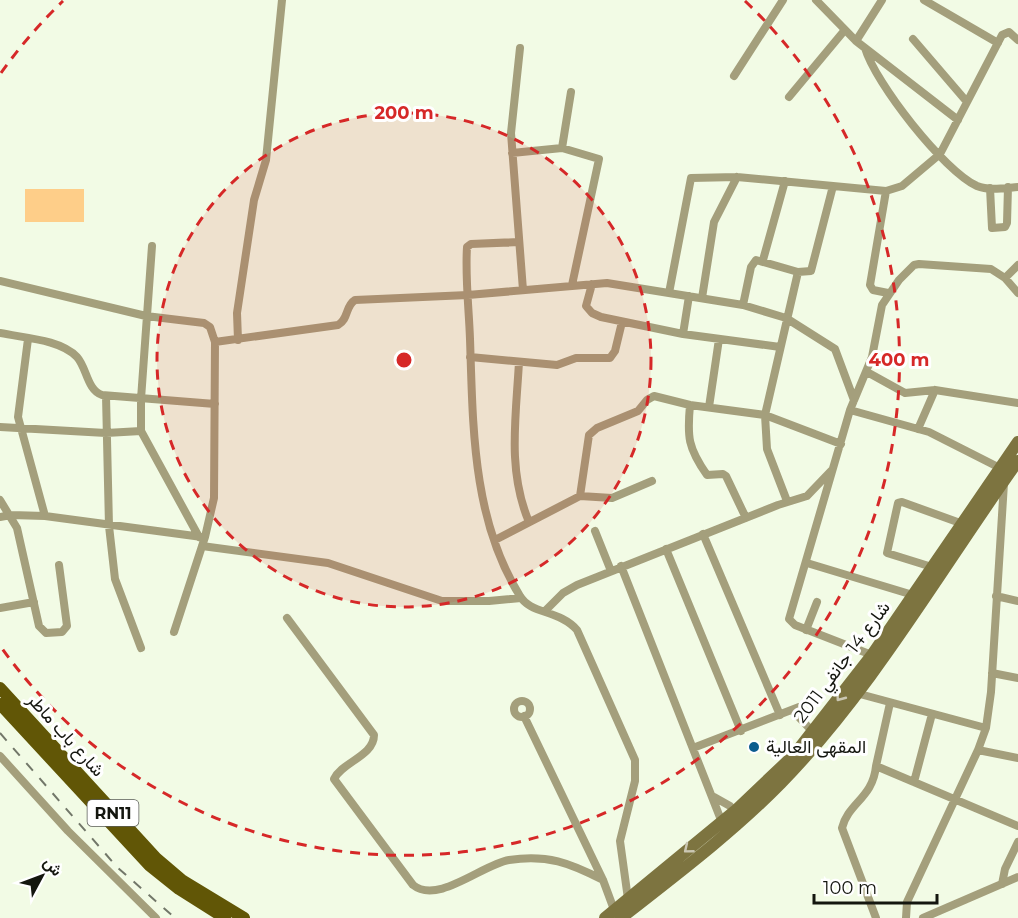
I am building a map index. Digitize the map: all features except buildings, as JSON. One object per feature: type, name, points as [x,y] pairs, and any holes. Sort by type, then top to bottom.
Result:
[{"type":"main road","name":"شارع 14 جانفي 2011","points":[[738,815],[813,732],[876,657],[1002,474],[1018,442]]},
{"type":"main road","name":"شارع 14 جانفي 2011","points":[[621,913],[787,777],[856,693],[913,595],[963,524],[1002,474],[1018,461]]},
{"type":"main road","name":"شارع باب ماطر","points":[[0,688],[156,858],[183,881],[244,918]]},
{"type":"main road","name":"شارع باب ماطر","points":[[0,704],[149,865],[179,890],[225,918]]},
{"type":"street","points":[[238,340],[237,313],[254,200],[266,160],[282,0]]},
{"type":"street","points":[[734,76],[783,0]]},
{"type":"street","points":[[816,0],[844,31],[958,120]]},
{"type":"street","points":[[856,41],[882,0]]},
{"type":"street","points":[[924,0],[998,43]]},
{"type":"street","points":[[789,97],[844,31]]},
{"type":"street","points":[[669,293],[689,181],[694,177],[737,177],[886,191],[902,186],[940,154],[1005,32],[1018,40]]},
{"type":"street","points":[[913,39],[967,102]]},
{"type":"street","points":[[520,48],[511,124],[523,290]]},
{"type":"street","points":[[865,48],[878,79],[940,154],[971,183],[990,188],[1018,187]]},
{"type":"street","points":[[562,148],[571,92]]},
{"type":"street","points":[[512,153],[562,148],[594,156],[599,162],[572,285]]},
{"type":"street","points":[[702,298],[714,222],[737,177]]},
{"type":"street","points":[[762,260],[784,182]]},
{"type":"street","points":[[743,305],[753,262],[762,260],[808,273],[813,268],[833,186]]},
{"type":"street","points":[[990,188],[992,228],[1005,226],[1007,223],[1008,188]]},
{"type":"street","points":[[886,191],[870,285],[873,290],[888,293]]},
{"type":"street","points":[[519,242],[468,246],[470,357],[476,470],[495,540],[520,598],[534,608],[563,617],[577,630],[635,760],[635,781],[620,841],[621,913]]},
{"type":"street","points":[[152,246],[141,399],[141,431],[202,540]]},
{"type":"street","points":[[876,657],[806,630],[790,623],[789,619],[850,410],[867,372],[878,318],[888,293],[909,270],[919,264],[991,269],[1005,278],[1018,293]]},
{"type":"street","points":[[1005,278],[1018,265]]},
{"type":"street","points":[[787,501],[767,449],[765,416],[798,272]]},
{"type":"street","points":[[0,280],[147,316],[204,323],[210,327],[215,342],[216,485],[174,632]]},
{"type":"street","points":[[215,342],[338,325],[345,318],[349,305],[356,300],[468,295],[607,283],[743,305],[786,318],[835,349],[854,400]]},
{"type":"street","points":[[592,284],[586,302],[588,310],[601,317],[683,334],[780,347]]},
{"type":"street","points":[[683,334],[689,296]]},
{"type":"street","points":[[470,357],[557,365],[576,358],[610,358],[615,351],[621,322]]},
{"type":"street","points":[[0,333],[69,350],[80,361],[94,391],[106,396],[215,404]]},
{"type":"street","points":[[28,339],[19,402],[20,429],[45,516]]},
{"type":"street","points":[[710,407],[719,339]]},
{"type":"street","points":[[519,362],[513,463],[520,500],[529,522]]},
{"type":"street","points":[[867,372],[905,393],[935,390],[1018,403]]},
{"type":"street","points":[[918,429],[935,390]]},
{"type":"street","points":[[106,396],[108,526],[117,588],[141,648]]},
{"type":"street","points":[[580,496],[586,448],[592,431],[638,411],[649,397],[765,416],[841,444]]},
{"type":"street","points":[[690,405],[688,434],[690,447],[707,475],[723,474],[726,476],[746,518]]},
{"type":"street","points":[[850,410],[918,429],[950,442],[1002,474],[992,673],[986,728],[978,750],[953,799],[907,902],[906,918]]},
{"type":"street","points":[[0,427],[106,433],[141,431]]},
{"type":"street","points":[[545,611],[569,588],[787,501],[800,499],[815,491],[835,466]]},
{"type":"street","points":[[495,540],[580,496],[612,498],[652,482]]},
{"type":"street","points":[[0,500],[11,514],[21,542],[43,632],[52,634],[64,631],[67,623],[59,565]]},
{"type":"street","points":[[932,567],[887,553],[898,503],[902,502],[963,524]]},
{"type":"street","points":[[0,517],[11,514],[45,516],[202,540],[328,563],[442,601],[489,602],[520,598]]},
{"type":"street","points":[[595,531],[611,571]]},
{"type":"street","points":[[703,534],[780,715]]},
{"type":"street","points":[[666,549],[741,731]]},
{"type":"street","points":[[807,563],[913,595]]},
{"type":"street","points":[[621,567],[724,827]]},
{"type":"street","points":[[996,596],[1018,601]]},
{"type":"street","points":[[0,608],[34,602]]},
{"type":"street","points":[[806,630],[817,602]]},
{"type":"street","points":[[287,618],[374,735],[371,747],[339,772],[334,780],[413,885],[423,890],[446,886],[463,881],[500,862],[526,859],[569,863],[603,880]]},
{"type":"street","points":[[992,673],[1018,678]]},
{"type":"street","points":[[856,693],[986,728]]},
{"type":"street","points":[[876,918],[842,828],[848,814],[873,784],[890,703]]},
{"type":"street","points":[[693,748],[795,709],[813,732]]},
{"type":"street","points":[[914,782],[932,714]]},
{"type":"street","points":[[524,716],[609,896],[621,913]]},
{"type":"street","points":[[978,750],[1018,758]]},
{"type":"street","points":[[0,756],[68,831],[156,918]]},
{"type":"street","points":[[876,766],[1018,826]]},
{"type":"street","points":[[714,797],[738,815]]},
{"type":"street","points":[[1002,884],[1005,869],[1018,842]]},
{"type":"street","points":[[923,918],[1018,878]]},
{"type":"shaded area","points":[[25,189],[84,189],[84,222],[25,222]]},
{"type":"railway","points":[[0,733],[117,867],[175,918]]},
{"type":"place","name":"المقهى العالية","points":[[754,747]]}]
